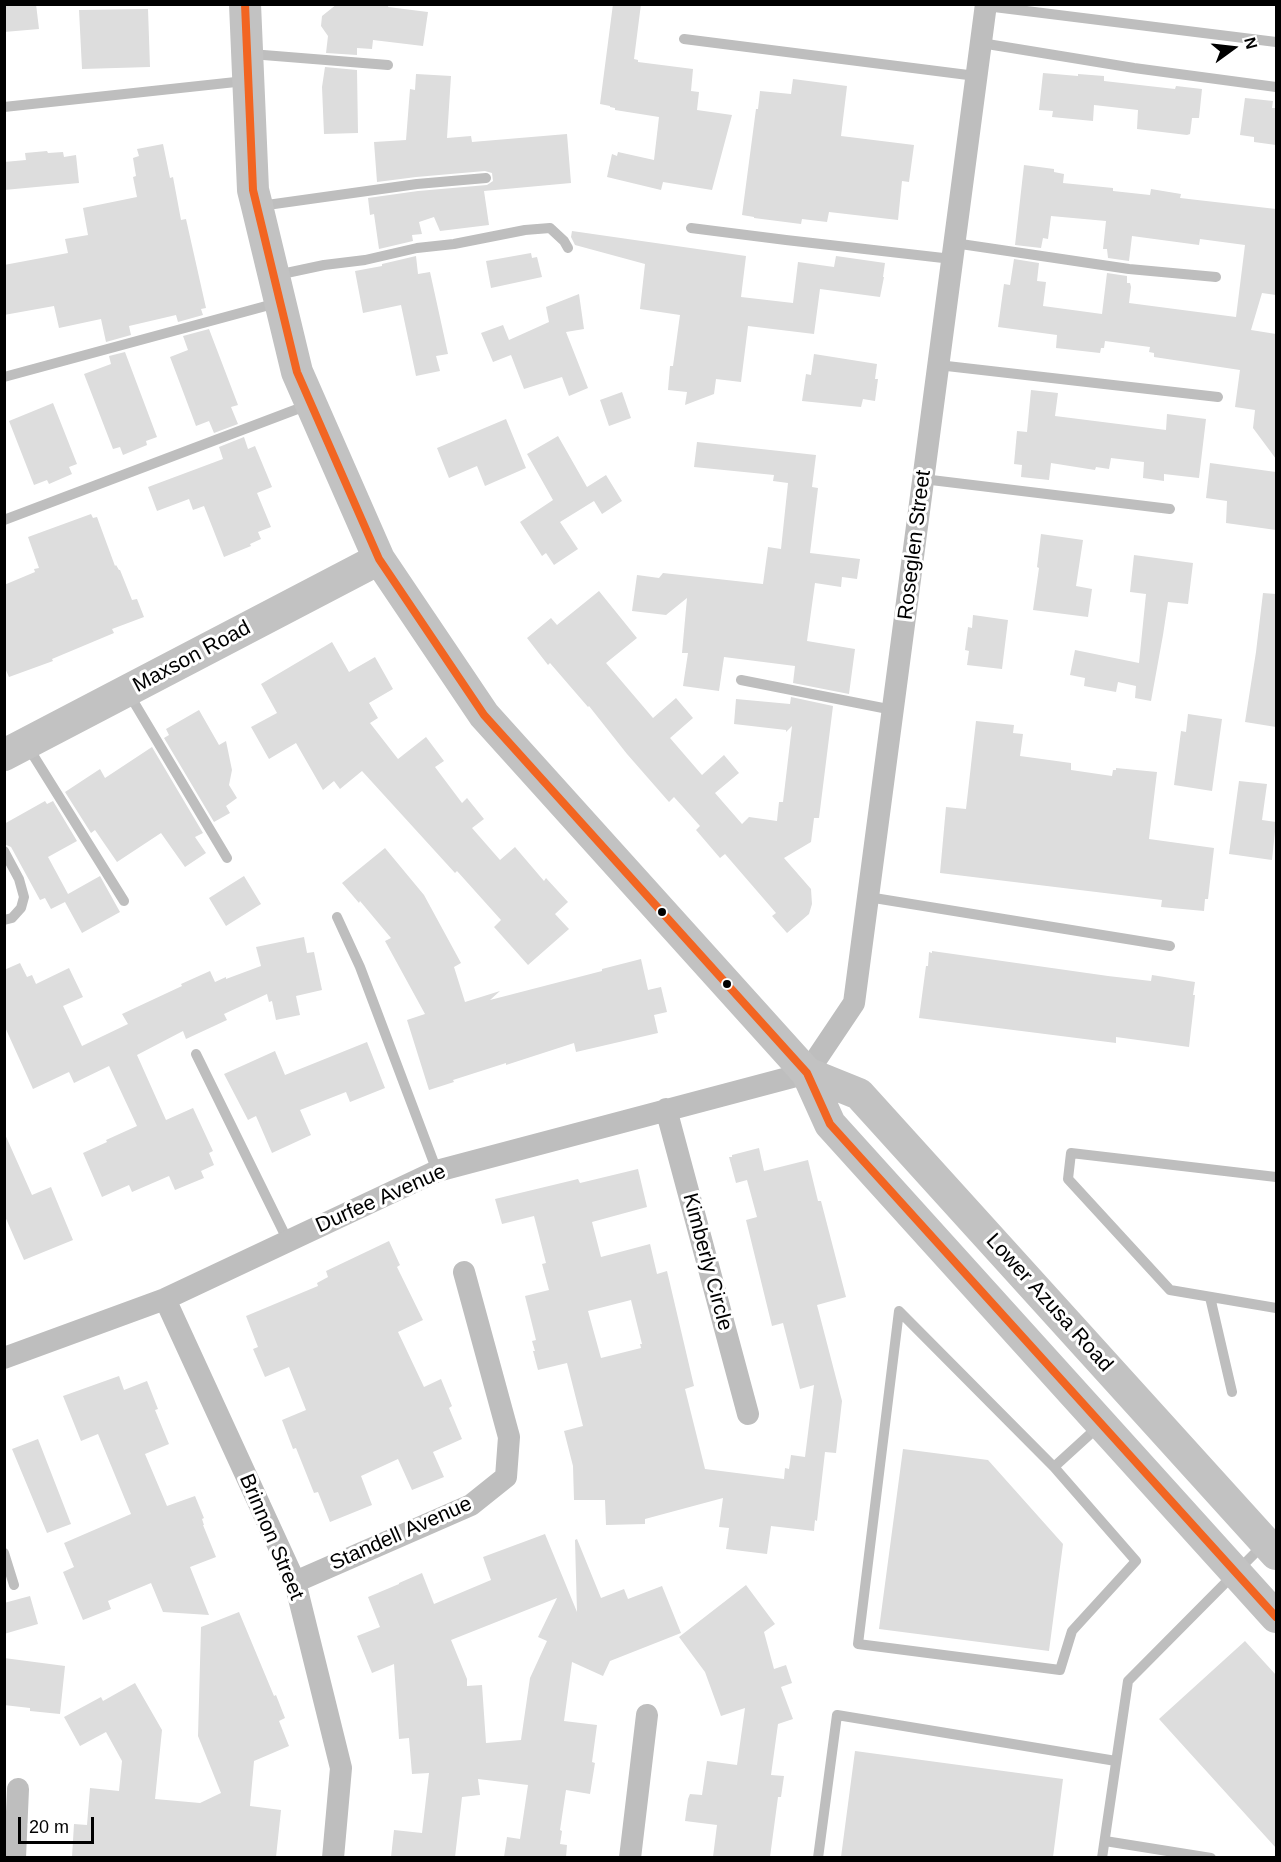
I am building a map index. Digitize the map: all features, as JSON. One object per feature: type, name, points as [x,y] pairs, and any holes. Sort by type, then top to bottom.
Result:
[{"type":"main road","name":"Lower Azusa Road","points":[[245,4],[253,190],[297,372],[379,559],[484,715],[807,1073],[830,1124],[1276,1617]]},
{"type":"main road","name":"Maxson Road","points":[[15,749],[379,559]]},
{"type":"main road","name":"Lower Azusa Road","points":[[807,1073],[859,1094],[1271,1544]]},
{"type":"street","name":"Roseglen Street","points":[[807,1073],[854,1003],[986,5]]},
{"type":"street","name":"Durfee Avenue","points":[[4,1358],[165,1299],[437,1171],[807,1073]]},
{"type":"street","name":"Kimberly Circle","points":[[666,1109],[748,1414]]},
{"type":"street","name":"Standell Avenue","points":[[295,1582],[471,1505],[506,1477],[509,1437],[464,1272]]},
{"type":"street","name":"Brinnon Street","points":[[165,1299],[295,1582],[340,1768],[333,1857]]},
{"type":"street","points":[[630,1857],[647,1715]]},
{"type":"street","points":[[15,1857],[18,1789]]},
{"type":"lane","points":[[986,5],[1276,42]]},
{"type":"lane","points":[[684,39],[976,76]]},
{"type":"lane","points":[[981,44],[1134,69],[1276,87]]},
{"type":"lane","points":[[4,107],[248,68],[388,65]]},
{"type":"lane","points":[[257,206],[417,184],[486,178]]},
{"type":"lane","points":[[4,377],[277,289],[324,265],[365,260],[417,248],[454,244],[525,230],[550,228],[568,248]]},
{"type":"lane","points":[[691,228],[786,240],[953,251],[1216,277]]},
{"type":"lane","points":[[938,365],[1218,398]]},
{"type":"lane","points":[[4,520],[311,404]]},
{"type":"lane","points":[[923,479],[1170,509]]},
{"type":"lane","points":[[741,680],[893,710]]},
{"type":"lane","points":[[127,691],[227,858]]},
{"type":"lane","points":[[15,749],[124,901]]},
{"type":"lane","points":[[4,852],[19,879],[24,897],[21,908],[12,918],[4,920]]},
{"type":"lane","points":[[868,897],[1170,946]]},
{"type":"lane","points":[[337,917],[360,967],[437,1171]]},
{"type":"lane","points":[[196,1054],[288,1241]]},
{"type":"lane","points":[[1276,1177],[1071,1153],[1068,1179],[1170,1290],[1276,1308]]},
{"type":"lane","points":[[1210,1297],[1232,1392]]},
{"type":"lane","points":[[899,1311],[1054,1467],[1136,1561],[1072,1631],[1060,1670],[858,1644],[899,1311]]},
{"type":"lane","points":[[1054,1467],[1102,1424]]},
{"type":"lane","points":[[1102,1857],[1128,1681],[1236,1572],[1271,1544]]},
{"type":"lane","points":[[4,1553],[14,1585]]},
{"type":"lane","points":[[818,1857],[837,1715],[1116,1761]]},
{"type":"lane","points":[[1105,1841],[1211,1857]]},
{"type":"building","points":[[4,4],[36,4],[39,29],[4,32]]},
{"type":"building","points":[[337,4],[389,4],[388,7],[428,12],[423,46],[373,40],[372,49],[357,48],[357,55],[326,53],[328,36],[321,26],[322,16]]},
{"type":"building","points":[[613,4],[641,4],[634,59],[638,62],[693,69],[691,91],[699,92],[697,110],[732,115],[712,190],[663,182],[661,190],[607,177],[612,154],[617,156],[618,152],[654,160],[659,117],[615,110],[610,106],[600,104]]},
{"type":"building","points":[[148,9],[150,67],[82,69],[79,10]]},
{"type":"building","points":[[325,67],[357,70],[358,133],[324,134],[322,87]]},
{"type":"building","points":[[1043,73],[1104,76],[1104,81],[1175,89],[1176,86],[1202,89],[1199,118],[1192,118],[1190,134],[1187,135],[1137,129],[1138,110],[1094,105],[1093,121],[1052,117],[1053,111],[1039,110]]},
{"type":"building","points":[[416,74],[451,76],[447,138],[471,136],[472,142],[567,134],[571,183],[484,191],[489,225],[440,231],[434,217],[419,222],[422,234],[412,235],[413,241],[379,249],[374,214],[370,215],[368,198],[487,185],[493,181],[492,173],[485,171],[377,182],[374,142],[406,140],[410,89],[415,90]]},
{"type":"building","points":[[793,79],[847,86],[841,136],[914,145],[909,182],[902,181],[898,220],[829,212],[827,222],[802,219],[801,224],[742,215],[760,91],[791,94]]},
{"type":"building","points":[[1245,98],[1273,101],[1272,108],[1276,108],[1276,145],[1254,142],[1254,137],[1240,135]]},
{"type":"building","points":[[163,144],[170,178],[173,177],[181,220],[186,219],[206,308],[201,309],[203,315],[178,322],[176,315],[129,326],[131,335],[106,342],[101,319],[59,328],[54,306],[4,315],[4,265],[68,253],[65,239],[88,235],[83,208],[137,197],[133,177],[136,176],[133,158],[139,156],[137,149]]},
{"type":"building","points":[[47,151],[48,153],[63,152],[64,157],[76,155],[79,183],[4,190],[4,162],[26,160],[25,153]]},
{"type":"building","points":[[1024,165],[1054,169],[1054,172],[1064,174],[1063,183],[1113,188],[1113,191],[1150,195],[1151,189],[1181,194],[1180,198],[1276,209],[1276,295],[1262,293],[1251,330],[1276,334],[1276,459],[1253,428],[1255,410],[1235,407],[1240,370],[1154,357],[1154,353],[1149,352],[1150,347],[1105,341],[1100,353],[1056,348],[1057,335],[998,327],[1004,284],[1010,285],[1014,259],[1039,263],[1037,281],[1046,282],[1043,306],[1102,314],[1107,273],[1127,276],[1127,283],[1130,283],[1131,287],[1129,303],[1236,317],[1245,245],[1200,239],[1199,245],[1132,236],[1129,261],[1108,258],[1107,249],[1103,249],[1106,221],[1051,216],[1048,239],[1043,238],[1041,248],[1015,245]]},
{"type":"building","points":[[572,231],[746,256],[741,297],[793,303],[798,262],[834,267],[836,256],[885,263],[884,277],[880,297],[820,289],[814,334],[748,326],[741,382],[716,379],[714,394],[685,405],[687,392],[668,390],[670,366],[673,366],[680,315],[640,309],[645,264],[575,245],[571,237]]},
{"type":"building","points":[[531,253],[532,258],[537,257],[542,277],[491,288],[486,261]]},
{"type":"building","points":[[416,256],[418,274],[430,272],[448,354],[436,356],[440,371],[416,376],[401,305],[363,313],[355,271]]},
{"type":"building","points":[[579,294],[584,329],[566,332],[588,388],[569,396],[562,377],[524,389],[511,355],[493,362],[481,333],[503,325],[509,340],[549,322],[546,307]]},
{"type":"building","points":[[209,329],[238,405],[231,407],[238,424],[214,433],[209,421],[196,426],[170,357],[188,350],[183,336]]},
{"type":"building","points":[[125,352],[157,437],[146,441],[147,445],[123,455],[120,447],[113,449],[84,374],[111,364],[109,356]]},
{"type":"building","points":[[814,354],[877,364],[875,379],[878,379],[875,401],[863,399],[861,407],[802,401],[806,374],[811,375]]},
{"type":"building","points":[[1031,390],[1058,393],[1055,416],[1166,430],[1167,414],[1206,419],[1199,478],[1164,474],[1164,481],[1143,478],[1144,462],[1111,458],[1109,469],[1096,467],[1095,470],[1051,463],[1049,480],[1021,477],[1022,465],[1014,464],[1017,431],[1027,432]]},
{"type":"building","points":[[622,392],[631,418],[609,426],[600,400]]},
{"type":"building","points":[[53,403],[77,464],[69,467],[72,474],[49,484],[47,480],[34,485],[9,421]]},
{"type":"building","points":[[506,419],[526,468],[485,486],[477,466],[449,478],[437,448]]},
{"type":"building","points":[[558,436],[587,487],[606,475],[622,501],[602,514],[594,501],[560,522],[578,549],[554,565],[546,553],[542,556],[520,522],[553,500],[527,454]]},
{"type":"building","points":[[244,437],[248,449],[255,446],[272,487],[257,493],[271,527],[258,532],[261,539],[250,544],[251,546],[224,557],[204,506],[193,510],[189,499],[157,511],[148,487],[223,459],[219,447]]},
{"type":"building","points":[[697,442],[816,455],[812,487],[818,488],[810,553],[860,559],[857,579],[842,577],[841,587],[815,583],[807,641],[855,649],[849,694],[793,683],[795,666],[724,657],[719,691],[683,686],[688,653],[682,653],[687,598],[666,615],[632,611],[637,575],[659,578],[663,573],[763,584],[768,547],[781,549],[788,483],[773,481],[774,475],[694,467]]},
{"type":"building","points":[[1210,463],[1276,472],[1276,530],[1226,523],[1227,501],[1206,498]]},
{"type":"building","points":[[91,514],[93,518],[97,517],[115,566],[120,570],[132,600],[137,599],[144,617],[112,629],[114,633],[52,659],[53,661],[9,677],[4,666],[4,585],[35,572],[34,569],[39,568],[28,537]]},
{"type":"building","points":[[1041,534],[1083,540],[1076,586],[1092,589],[1088,617],[1033,610]]},
{"type":"building","points":[[1134,555],[1193,563],[1188,604],[1168,602],[1151,701],[1135,698],[1136,686],[1118,682],[1116,692],[1084,686],[1085,678],[1070,675],[1075,650],[1139,663],[1146,594],[1130,592]]},
{"type":"building","points":[[599,591],[637,638],[606,663],[653,718],[676,698],[693,718],[670,738],[702,775],[724,755],[739,773],[715,793],[742,824],[749,817],[777,821],[779,802],[783,802],[792,726],[786,732],[786,730],[734,724],[736,699],[790,704],[791,697],[833,706],[819,818],[814,818],[811,842],[784,858],[811,889],[812,904],[809,914],[787,933],[772,916],[776,913],[725,854],[720,858],[696,830],[700,826],[674,797],[669,802],[589,706],[550,663],[548,665],[527,638],[551,618],[557,625]]},
{"type":"building","points":[[1263,593],[1276,594],[1276,727],[1245,722]]},
{"type":"building","points":[[973,615],[1008,620],[1002,669],[967,665],[969,651],[965,650],[968,627],[972,628]]},
{"type":"building","points":[[332,642],[349,672],[375,657],[393,689],[369,703],[378,718],[370,723],[398,759],[426,737],[444,761],[435,767],[462,803],[467,798],[484,819],[472,828],[500,860],[515,847],[544,881],[546,878],[568,902],[555,914],[569,929],[528,965],[494,927],[501,920],[362,771],[340,789],[334,781],[323,790],[296,743],[269,759],[251,727],[277,713],[261,684]]},
{"type":"building","points":[[199,710],[219,745],[226,741],[232,770],[229,785],[237,798],[226,806],[230,813],[214,822],[164,738],[169,735],[166,729]]},
{"type":"building","points":[[1188,714],[1222,719],[1212,791],[1174,785],[1181,731],[1186,732]]},
{"type":"building","points":[[976,721],[1014,725],[1013,733],[1023,734],[1020,756],[1071,763],[1071,770],[1112,776],[1116,768],[1157,772],[1149,839],[1214,848],[1208,899],[1205,899],[1204,911],[1161,907],[1162,900],[940,873],[946,807],[966,809]]},
{"type":"building","points":[[152,747],[203,833],[195,837],[206,853],[185,867],[161,833],[117,862],[95,830],[91,833],[65,792],[100,769],[105,778]]},
{"type":"building","points":[[1239,781],[1267,784],[1262,820],[1276,822],[1272,860],[1229,854]]},
{"type":"building","points":[[45,801],[47,804],[53,801],[77,841],[48,857],[68,894],[100,876],[120,912],[82,933],[65,902],[51,909],[45,898],[40,900],[11,847],[4,844],[4,824]]},
{"type":"building","points":[[385,848],[424,895],[461,963],[454,967],[465,1002],[500,991],[490,1000],[641,959],[648,990],[661,987],[667,1012],[654,1015],[658,1033],[576,1052],[574,1043],[453,1080],[454,1082],[429,1090],[407,1020],[425,1014],[385,941],[391,938],[342,883]]},
{"type":"building","points":[[244,876],[261,904],[226,926],[209,898]]},
{"type":"building","points":[[304,937],[307,953],[314,952],[322,990],[296,996],[300,1015],[276,1020],[272,1001],[269,1002],[267,994],[224,1014],[227,1020],[186,1039],[183,1031],[137,1055],[166,1120],[193,1108],[213,1151],[209,1153],[214,1165],[201,1171],[204,1178],[175,1190],[169,1176],[132,1192],[129,1185],[102,1197],[83,1153],[137,1126],[109,1066],[74,1083],[69,1072],[33,1089],[4,1025],[4,970],[20,963],[27,977],[32,975],[36,984],[69,968],[83,997],[63,1006],[82,1046],[128,1024],[122,1014],[210,971],[215,982],[261,966],[256,947]]},
{"type":"building","points":[[932,951],[1108,976],[1151,981],[1152,975],[1195,982],[1189,1047],[1116,1037],[1116,1043],[919,1018],[926,966],[928,966],[929,952],[932,953]]},
{"type":"building","points":[[367,1042],[385,1088],[350,1102],[346,1092],[300,1110],[311,1135],[272,1153],[256,1116],[248,1120],[224,1074],[275,1051],[285,1075]]},
{"type":"building","points":[[4,1132],[32,1195],[51,1187],[73,1240],[24,1260],[4,1214]]},
{"type":"building","points":[[759,1148],[764,1171],[808,1160],[846,1297],[817,1305],[842,1401],[836,1453],[825,1452],[814,1531],[771,1526],[767,1554],[726,1549],[729,1528],[719,1527],[723,1498],[645,1519],[645,1524],[606,1525],[605,1500],[574,1500],[573,1466],[564,1431],[583,1426],[567,1363],[538,1370],[532,1341],[536,1340],[525,1296],[549,1290],[542,1264],[546,1263],[534,1216],[502,1224],[495,1199],[578,1179],[580,1183],[638,1169],[647,1207],[592,1222],[601,1257],[650,1244],[657,1274],[667,1271],[694,1386],[685,1389],[705,1469],[784,1479],[785,1468],[789,1469],[791,1455],[805,1457],[814,1385],[800,1389],[783,1323],[772,1326],[746,1220],[757,1217],[747,1180],[736,1183],[729,1157]],"holes":[[[631,1300],[642,1344],[640,1344],[641,1348],[601,1358],[588,1311]]]},
{"type":"building","points":[[389,1241],[400,1265],[397,1267],[423,1320],[398,1332],[424,1387],[441,1379],[452,1406],[449,1408],[462,1439],[433,1452],[444,1477],[412,1490],[398,1459],[361,1476],[372,1505],[330,1522],[318,1492],[314,1493],[296,1448],[293,1449],[282,1420],[306,1410],[289,1367],[265,1377],[253,1349],[258,1347],[246,1316],[318,1286],[317,1283],[328,1277],[326,1271]]},
{"type":"building","points":[[119,1376],[124,1390],[147,1381],[158,1409],[155,1410],[169,1444],[145,1454],[167,1506],[195,1496],[204,1518],[202,1519],[203,1525],[216,1557],[190,1567],[209,1615],[163,1612],[151,1583],[108,1601],[111,1609],[83,1620],[63,1572],[74,1567],[64,1543],[131,1514],[98,1434],[81,1441],[63,1396]]},
{"type":"building","points":[[38,1439],[71,1524],[47,1533],[12,1449]]},
{"type":"building","points":[[903,1449],[988,1460],[1063,1544],[1049,1651],[879,1629]]},
{"type":"building","points":[[545,1534],[577,1612],[575,1540],[577,1539],[601,1598],[624,1589],[628,1599],[662,1586],[681,1633],[610,1661],[603,1676],[572,1662],[564,1721],[597,1725],[592,1762],[595,1763],[590,1794],[566,1790],[560,1844],[567,1845],[566,1857],[504,1857],[507,1837],[520,1839],[528,1785],[478,1779],[480,1795],[462,1797],[455,1857],[391,1857],[394,1830],[422,1833],[429,1773],[412,1774],[409,1738],[399,1739],[394,1664],[372,1673],[357,1636],[380,1627],[368,1597],[422,1573],[434,1604],[491,1580],[483,1557]],"holes":[[[557,1598],[538,1637],[547,1641],[530,1678],[521,1740],[486,1743],[482,1685],[467,1686],[467,1679],[451,1640]]]},
{"type":"building","points":[[746,1585],[775,1624],[764,1632],[774,1669],[786,1665],[792,1683],[781,1687],[793,1719],[778,1724],[771,1775],[784,1776],[781,1797],[778,1797],[770,1857],[713,1857],[717,1825],[685,1821],[688,1799],[690,1794],[702,1795],[707,1761],[737,1765],[745,1708],[721,1716],[705,1672],[679,1637]]},
{"type":"building","points":[[30,1596],[38,1624],[4,1634],[4,1603]]},
{"type":"building","points":[[239,1612],[285,1718],[279,1721],[289,1746],[254,1761],[250,1806],[281,1810],[276,1857],[72,1857],[74,1824],[87,1825],[90,1788],[119,1791],[122,1761],[106,1732],[80,1746],[64,1717],[101,1697],[103,1701],[135,1683],[162,1730],[155,1799],[200,1803],[221,1793],[198,1736],[201,1627]]},
{"type":"building","points":[[1245,1641],[1276,1675],[1276,1848],[1159,1719]]},
{"type":"building","points":[[4,1658],[65,1666],[60,1714],[4,1705]]},
{"type":"building","points":[[855,1751],[1063,1779],[1053,1857],[841,1857]]},
{"type":"transit line","points":[[245,4],[253,190],[297,372],[379,559],[484,715],[807,1073],[830,1124],[1276,1617]]}]
